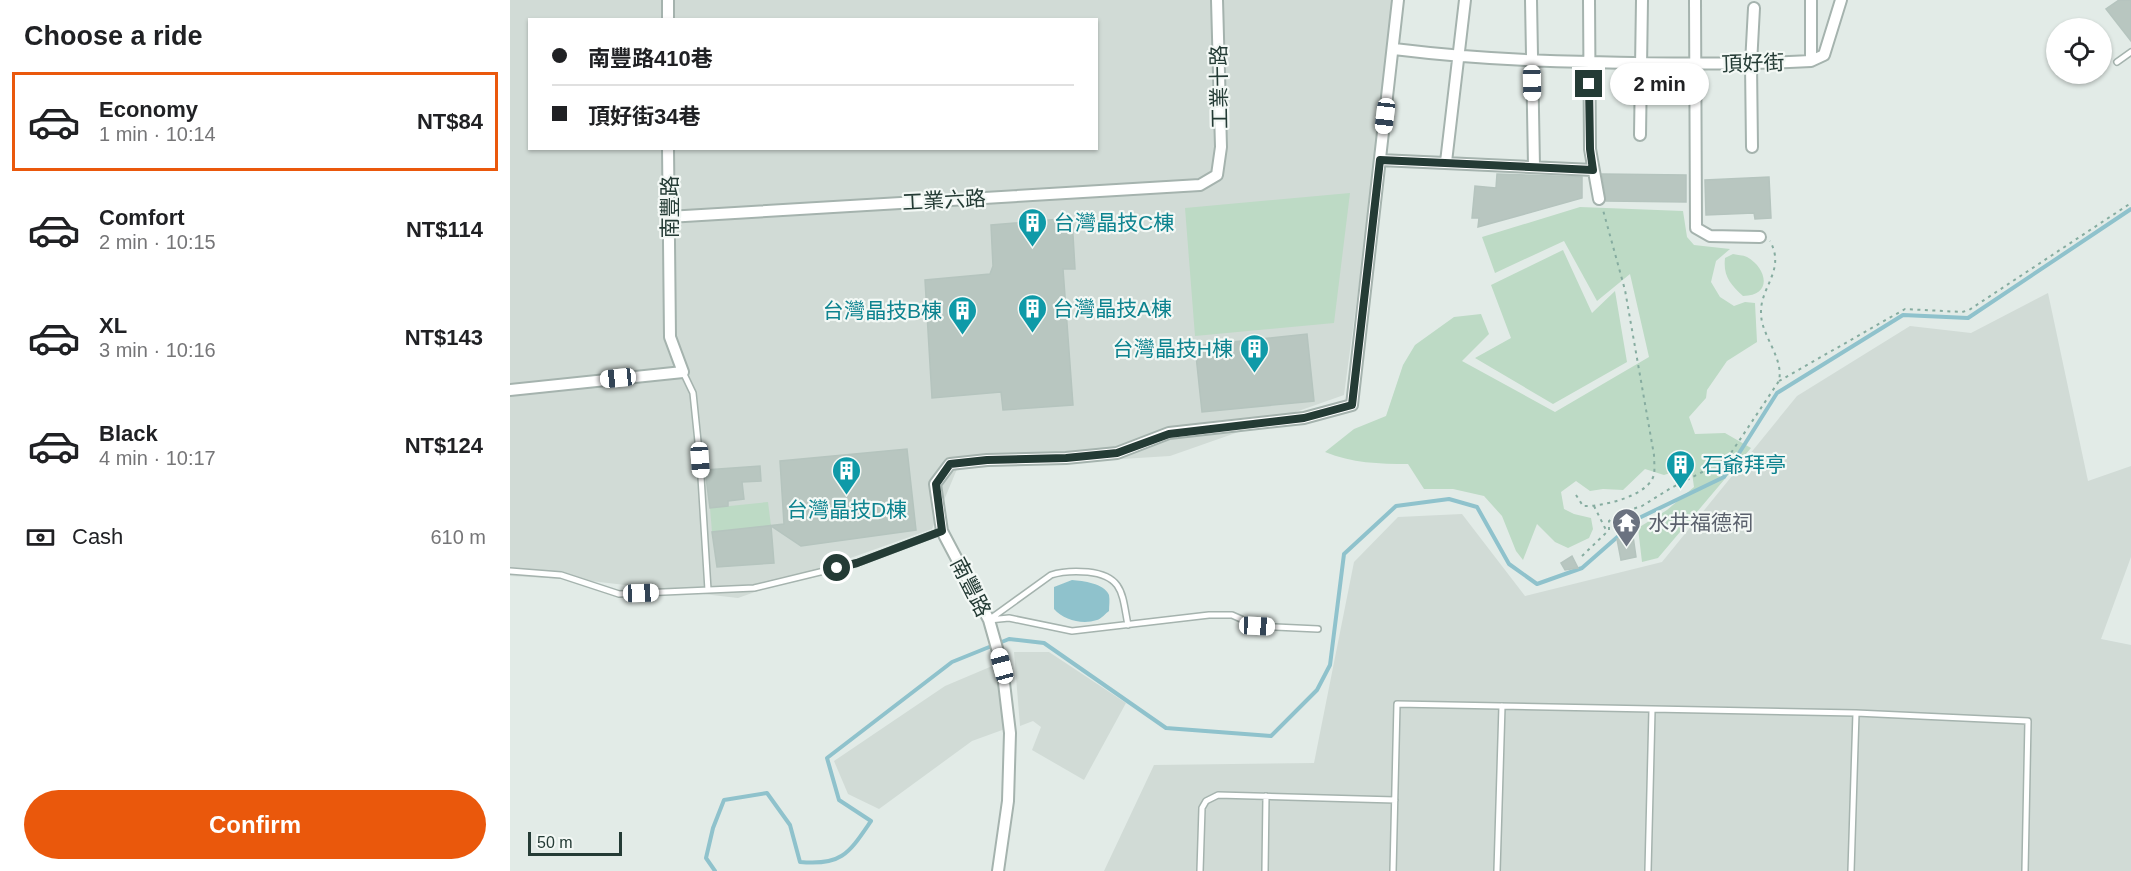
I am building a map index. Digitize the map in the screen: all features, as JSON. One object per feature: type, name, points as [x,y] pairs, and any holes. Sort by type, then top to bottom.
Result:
[{"type":"street","points":[[668,0],[668,18]]},
{"type":"street","name":"工業十路","points":[[1217,0],[1221,147],[1217,174]]},
{"type":"street","points":[[1398,0],[1380,160],[1593,170]]},
{"type":"street","points":[[1446,162],[1465,0]]},
{"type":"street","points":[[1531,0],[1534,166]]},
{"type":"street","points":[[1589,0],[1590,149],[1599,199]]},
{"type":"street","points":[[1640,135],[1642,0]]},
{"type":"street","points":[[1695,0],[1696,228],[1710,236],[1760,237]]},
{"type":"street","points":[[1811,0],[1811,61]]},
{"type":"street","name":"頂好街","points":[[1394,49],[1459,57],[1532,62],[1696,65],[1811,61],[1824,55],[1841,0]]},
{"type":"street","points":[[1752,147],[1751,64],[1754,8]]},
{"type":"street","name":"南豐路","points":[[668,150],[670,338],[683,372]]},
{"type":"street","name":"南豐路","points":[[998,871],[1008,801],[1010,733],[1002,666],[989,620],[942,531],[936,484],[950,464],[1117,453],[1169,434],[1304,418],[1352,405],[1380,160]]},
{"type":"street","name":"工業六路","points":[[668,217],[1200,184],[1217,174]]},
{"type":"street","points":[[510,390],[683,372]]},
{"type":"lane","points":[[2117,62],[2131,52]]},
{"type":"lane","points":[[683,372],[693,393],[700,460],[708,590]]},
{"type":"lane","points":[[510,571],[561,575],[619,594],[754,588],[857,563],[942,531]]},
{"type":"lane","points":[[989,620],[1034,585],[1051,575],[1058,572],[1078,571],[1098,573],[1111,578],[1121,591],[1128,625]]},
{"type":"lane","points":[[989,620],[1010,618],[1072,631],[1209,615],[1232,615],[1257,626],[1318,629]]},
{"type":"lane","points":[[1393,871],[1397,704],[1856,713],[2028,721],[2025,871]]},
{"type":"lane","points":[[1497,871],[1502,706]]},
{"type":"lane","points":[[1648,871],[1652,710]]},
{"type":"lane","points":[[1851,871],[1856,713]]},
{"type":"lane","points":[[1200,871],[1202,808],[1206,801],[1218,795],[1395,800]]},
{"type":"lane","points":[[1265,871],[1266,796]]},
{"type":"path","points":[[1576,495],[1583,506],[1594,506],[1623,499],[1645,488],[1654,476],[1654,455],[1625,290],[1599,199]]},
{"type":"path","points":[[1779,381],[1905,309],[1962,312],[1969,310],[2131,202]]},
{"type":"path","points":[[1582,556],[1610,531],[1609,521],[1614,516],[1642,506],[1729,456],[1779,381],[1777,360],[1760,315],[1762,303],[1775,269],[1775,258],[1769,239],[1760,237]]},
{"type":"path","points":[[1594,506],[1607,532]]},
{"type":"shaded area","points":[[510,0],[1397,0],[1344,395],[1170,456],[957,469],[932,529],[738,598],[582,580],[510,576]]},
{"type":"shaded area","points":[[2048,293],[2088,481],[2131,466],[2131,557],[2101,639],[2131,645],[2131,871],[1104,871],[1154,765],[1314,763],[1354,562],[1398,517],[1462,514],[1525,596],[1662,562],[1797,396],[1910,326],[1971,333]]},
{"type":"shaded area","points":[[1014,652],[1049,652],[1126,703],[1084,780],[1032,750],[1041,727],[1033,721],[1020,726]]},
{"type":"shaded area","points":[[997,664],[1005,729],[972,741],[879,809],[848,794],[834,761],[945,686]]},
{"type":"green space","points":[[1350,193],[1334,323],[1195,336],[1185,208]]},
{"type":"green space","points":[[1580,207],[1683,211],[1687,237],[1694,245],[1730,249],[1716,261],[1711,282],[1720,297],[1734,306],[1745,302],[1755,303],[1757,342],[1727,361],[1707,390],[1706,398],[1689,417],[1695,434],[1725,433],[1751,448],[1658,558],[1642,562],[1638,528],[1667,510],[1694,487],[1691,466],[1664,475],[1645,469],[1623,490],[1590,491],[1576,481],[1561,492],[1564,509],[1591,518],[1593,529],[1589,538],[1568,548],[1555,542],[1537,524],[1523,560],[1516,551],[1502,516],[1484,496],[1453,489],[1424,489],[1408,464],[1345,459],[1325,452],[1354,429],[1386,416],[1403,365],[1415,345],[1454,317],[1481,314],[1489,334],[1462,361],[1555,412],[1649,357],[1630,274],[1597,301],[1564,241],[1495,273],[1482,237]]},
{"type":"green space","points":[[1563,250],[1592,313],[1615,291],[1627,362],[1553,404],[1475,358],[1511,338],[1491,285]]},
{"type":"green space","points":[[1733,254],[1747,257],[1754,262],[1762,274],[1763,287],[1753,295],[1743,296],[1726,275],[1725,258]]},
{"type":"green space","points":[[768,502],[771,526],[712,532],[710,508]]},
{"type":"water","points":[[1072,580],[1093,583],[1103,588],[1109,595],[1109,611],[1099,619],[1085,622],[1058,613],[1054,609],[1054,587]]},
{"type":"building","points":[[2119,0],[2131,0],[2131,41],[2106,9]]},
{"type":"building","points":[[1497,174],[1582,177],[1582,198],[1478,227],[1479,218],[1472,218],[1475,186],[1496,188]]},
{"type":"building","points":[[1602,174],[1686,175],[1686,202],[1606,201]]},
{"type":"building","points":[[1769,177],[1771,218],[1755,219],[1754,213],[1706,215],[1705,180]]},
{"type":"building","points":[[1072,218],[1075,269],[1063,269],[1073,405],[1003,410],[1001,392],[932,398],[925,280],[990,274],[993,266],[991,225]]},
{"type":"building","name":"台灣晶技H棟","points":[[1307,334],[1314,401],[1202,412],[1195,346]]},
{"type":"building","name":"台灣晶技D棟","points":[[907,449],[916,530],[801,546],[771,526],[774,563],[717,567],[712,532],[784,524],[780,461]]},
{"type":"building","points":[[760,466],[761,481],[742,482],[744,499],[728,501],[728,506],[710,508],[705,470]]},
{"type":"building","name":"水井福德祠","points":[[1633,536],[1636,557],[1621,560],[1617,539]]},
{"type":"building","points":[[1572,556],[1578,568],[1565,570],[1561,563]]},
{"type":"waterway","points":[[715,871],[706,858],[713,828],[724,800],[767,793],[790,825],[800,862],[826,862],[843,855],[857,841],[871,821],[839,800],[827,758],[952,662],[1009,639],[1044,643],[1166,728],[1271,736],[1317,690],[1330,665],[1344,554],[1396,506],[1449,499],[1477,507],[1509,564],[1537,584],[1582,568],[1639,518],[1724,477],[1777,393],[1903,315],[1968,318],[2131,209]]},
{"type":"place","name":"台灣晶技C棟","points":[[1033,248]]},
{"type":"place","name":"台灣晶技A棟","points":[[1032,334]]},
{"type":"place","name":"台灣晶技B棟","points":[[963,336]]},
{"type":"place","name":"台灣晶技H棟","points":[[1254,374]]},
{"type":"place","name":"石爺拜亭","points":[[1681,490]]},
{"type":"place","name":"台灣晶技D棟","points":[[847,496]]},
{"type":"place","name":"水井福德祠","points":[[1627,548]]},
{"type":"route","points":[[837,568],[857,563],[942,531],[936,484],[950,464],[1117,453],[1169,434],[1304,418],[1352,405],[1380,160],[1593,170],[1590,149],[1589,84]]}]
